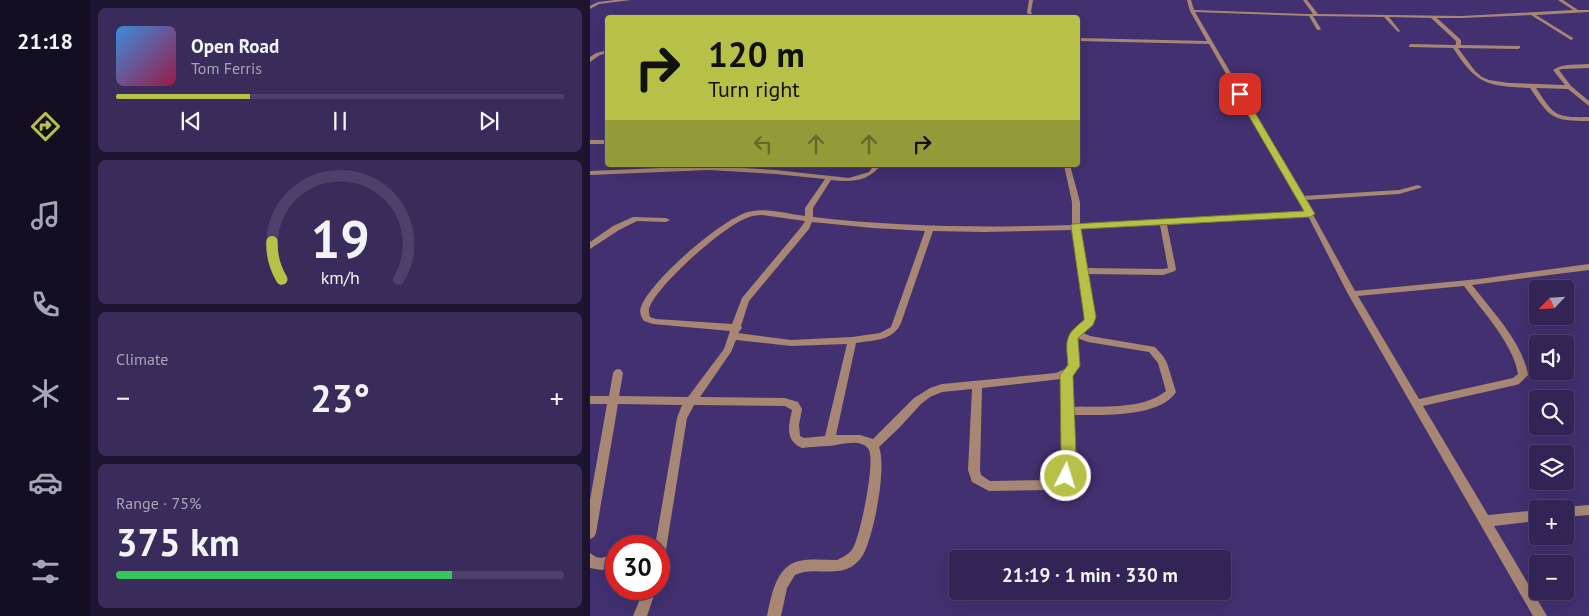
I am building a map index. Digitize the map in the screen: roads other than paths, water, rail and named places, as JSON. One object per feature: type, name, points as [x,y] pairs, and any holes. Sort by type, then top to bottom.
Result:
[{"type":"street","points":[[590,3],[629,0]]},
{"type":"street","points":[[1031,0],[1029,12],[1031,15]]},
{"type":"street","points":[[1189,0],[1192,11],[1301,198],[1352,294],[1540,616]]},
{"type":"street","points":[[1305,0],[1317,16]]},
{"type":"street","points":[[1560,0],[1578,12]]},
{"type":"street","points":[[590,8],[598,3]]},
{"type":"street","points":[[1192,11],[1310,16],[1432,16],[1589,11]]},
{"type":"street","points":[[1533,14],[1571,39]]},
{"type":"street","points":[[1310,16],[1319,29]]},
{"type":"street","points":[[1385,16],[1398,31]]},
{"type":"street","points":[[1432,16],[1458,41],[1458,46],[1455,48],[1472,71],[1484,80],[1497,84],[1570,87]]},
{"type":"street","points":[[1080,40],[1210,43]]},
{"type":"street","points":[[1411,46],[1518,47]]},
{"type":"street","points":[[590,60],[598,54],[605,53]]},
{"type":"street","points":[[1589,66],[1557,69],[1560,76],[1570,87],[1589,104]]},
{"type":"street","points":[[1530,85],[1555,117],[1562,119],[1589,119]]},
{"type":"street","points":[[590,142],[605,142]]},
{"type":"street","points":[[612,171],[615,167]]},
{"type":"street","points":[[590,173],[679,167],[775,172],[856,179],[871,173],[876,167]]},
{"type":"street","points":[[873,446],[900,420],[916,400],[927,393],[942,388],[976,386],[1066,375],[1074,366],[1072,338],[1075,333],[1089,322],[1090,317],[1076,226],[1076,202],[1067,167]]},
{"type":"street","points":[[662,535],[682,418],[691,399],[728,350],[741,309],[746,300],[806,228],[809,219],[809,208],[829,178]]},
{"type":"street","points":[[1301,198],[1399,192],[1418,187]]},
{"type":"street","points":[[930,228],[894,329],[882,336],[852,340],[791,343],[735,332],[656,322],[648,319],[644,314],[645,306],[669,277],[697,249],[712,236],[743,216],[756,213],[930,228],[1076,226],[1310,214]]},
{"type":"street","points":[[590,246],[628,221],[643,218],[666,220]]},
{"type":"street","points":[[1083,271],[1162,272],[1172,269],[1163,222]]},
{"type":"street","points":[[1352,294],[1466,283],[1589,267]]},
{"type":"street","points":[[1416,404],[1516,381],[1523,375],[1524,369],[1514,348],[1466,283]]},
{"type":"street","points":[[1068,411],[1137,407],[1160,402],[1171,392],[1163,362],[1158,354],[1152,350],[1088,339],[1075,333]]},
{"type":"street","points":[[830,442],[852,340]]},
{"type":"street","points":[[590,533],[618,373]]},
{"type":"street","points":[[976,386],[974,470],[976,478],[990,486],[1051,485],[1066,476],[1068,411],[1066,375]]},
{"type":"street","points":[[590,400],[691,399],[785,402],[794,404],[797,409],[794,425],[796,438],[802,443],[858,439],[867,441],[873,446],[875,454],[872,487],[866,531],[861,548],[844,565],[829,568],[810,565],[795,568],[784,578],[774,616]]},
{"type":"street","points":[[1574,511],[1589,510]]},
{"type":"street","points":[[1485,521],[1529,516]]},
{"type":"street","points":[[590,559],[593,563],[605,563]]},
{"type":"street","points":[[640,616],[646,600]]}]
